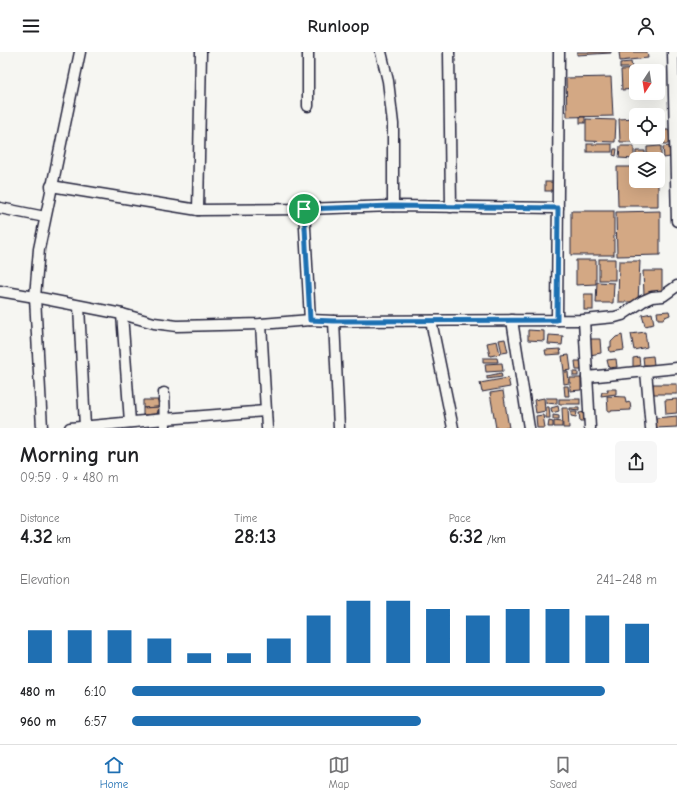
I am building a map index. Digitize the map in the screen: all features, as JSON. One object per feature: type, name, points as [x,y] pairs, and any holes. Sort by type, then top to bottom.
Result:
[{"type":"street","points":[[42,428],[36,297],[39,249],[80,52]]},
{"type":"street","points":[[198,210],[201,52]]},
{"type":"street","points":[[308,52],[308,106]]},
{"type":"street","points":[[381,52],[388,80],[393,124],[392,206]]},
{"type":"street","points":[[449,52],[451,207]]},
{"type":"street","points":[[557,320],[559,52]]},
{"type":"street","points":[[673,52],[675,66],[677,221]]},
{"type":"street","points":[[51,186],[198,210],[392,206],[558,208]]},
{"type":"street","points":[[0,208],[45,217]]},
{"type":"street","points":[[304,209],[310,320]]},
{"type":"street","points":[[0,291],[122,314],[154,323],[177,326],[261,324],[310,320],[584,320],[622,315],[643,301],[652,297],[663,296],[677,286]]},
{"type":"street","points":[[79,306],[84,427]]},
{"type":"street","points":[[122,314],[130,422]]},
{"type":"street","points":[[512,320],[529,428]]},
{"type":"street","points":[[584,320],[590,428]]},
{"type":"street","points":[[334,321],[339,428]]},
{"type":"street","points":[[431,321],[453,428]]},
{"type":"street","points":[[261,324],[267,428]]},
{"type":"street","points":[[587,377],[677,368]]},
{"type":"street","points":[[646,371],[651,428]]},
{"type":"street","points":[[164,393],[165,423]]},
{"type":"street","points":[[70,428],[130,422],[165,423],[266,411]]},
{"type":"building","points":[[577,52],[611,52],[611,53],[577,55]]},
{"type":"building","points":[[619,52],[647,52],[648,58],[620,61]]},
{"type":"building","points":[[631,62],[631,64],[629,64],[629,68],[620,68],[620,63]]},
{"type":"building","points":[[621,70],[629,70],[629,90],[622,90]]},
{"type":"building","points":[[611,77],[613,116],[567,117],[566,78]]},
{"type":"building","points":[[580,117],[585,117],[585,123],[580,123]]},
{"type":"building","points":[[629,118],[629,142],[620,142],[619,119]]},
{"type":"building","points":[[586,119],[616,120],[615,142],[586,141]]},
{"type":"building","points":[[665,130],[669,130],[670,144],[665,144]]},
{"type":"building","points":[[587,144],[612,144],[612,152],[587,152]]},
{"type":"building","points":[[620,146],[634,146],[634,152],[629,152],[629,159],[619,158]]},
{"type":"building","points":[[661,146],[661,152],[647,152],[647,147]]},
{"type":"building","points":[[669,146],[670,157],[665,158],[663,147]]},
{"type":"building","points":[[614,149],[617,149],[616,156],[613,155]]},
{"type":"building","points":[[617,167],[629,167],[629,188],[658,188],[658,206],[618,206]]},
{"type":"building","points":[[545,182],[553,182],[553,191],[545,191]]},
{"type":"building","points":[[571,211],[614,211],[614,255],[571,255]]},
{"type":"building","points":[[660,211],[660,255],[617,256],[616,212]]},
{"type":"building","points":[[599,259],[615,259],[615,280],[599,280]]},
{"type":"building","points":[[576,260],[596,260],[596,284],[576,285]]},
{"type":"building","points":[[619,261],[640,261],[638,302],[618,302]]},
{"type":"building","points":[[643,271],[662,271],[662,294],[644,295]]},
{"type":"building","points":[[597,282],[614,283],[613,303],[596,303]]},
{"type":"building","points":[[584,294],[593,294],[593,310],[584,310]]},
{"type":"building","points":[[669,311],[670,315],[664,319],[658,319],[657,312]]},
{"type":"building","points":[[652,313],[654,324],[645,326],[642,315]]},
{"type":"building","points":[[528,330],[544,331],[544,341],[528,340]]},
{"type":"building","points":[[645,332],[647,347],[634,350],[631,334]]},
{"type":"building","points":[[549,335],[563,336],[562,345],[548,344]]},
{"type":"building","points":[[622,335],[624,350],[610,352],[609,347],[611,347],[611,342],[616,337]]},
{"type":"building","points":[[505,339],[508,352],[502,353],[499,340]]},
{"type":"building","points":[[588,339],[600,339],[601,353],[590,355]]},
{"type":"building","points":[[497,341],[500,354],[490,356],[487,343]]},
{"type":"building","points":[[560,349],[561,354],[546,355],[545,350]]},
{"type":"building","points":[[569,355],[571,370],[564,371],[562,356]]},
{"type":"building","points":[[653,356],[654,365],[644,366],[643,357]]},
{"type":"building","points":[[639,357],[640,366],[633,367],[633,358]]},
{"type":"building","points":[[483,358],[497,358],[498,362],[483,362]]},
{"type":"building","points":[[616,359],[617,367],[609,368],[607,360]]},
{"type":"building","points":[[575,361],[582,361],[583,370],[576,370]]},
{"type":"building","points":[[502,363],[503,371],[486,372],[485,364]]},
{"type":"building","points":[[563,372],[568,372],[569,383],[564,384]]},
{"type":"building","points":[[573,372],[578,372],[578,376],[573,376]]},
{"type":"building","points":[[501,373],[502,377],[487,379],[487,376]]},
{"type":"building","points":[[508,378],[510,387],[482,392],[480,383]]},
{"type":"building","points":[[570,378],[581,378],[581,390],[570,391]]},
{"type":"building","points":[[653,384],[677,384],[677,394],[653,394]]},
{"type":"building","points":[[564,386],[568,386],[569,396],[565,396]]},
{"type":"building","points":[[607,389],[616,389],[616,394],[601,396],[602,392],[608,392]]},
{"type":"building","points":[[503,391],[509,428],[496,428],[490,393]]},
{"type":"building","points":[[607,396],[625,397],[626,403],[630,402],[631,410],[608,411]]},
{"type":"building","points":[[544,398],[545,411],[536,413],[534,400]]},
{"type":"building","points":[[546,398],[557,398],[557,404],[546,403]]},
{"type":"building","points":[[559,399],[580,399],[580,404],[559,404]]},
{"type":"building","points":[[677,399],[677,413],[666,414],[665,400]]},
{"type":"building","points":[[143,400],[158,400],[159,407],[143,408]]},
{"type":"building","points":[[558,406],[559,411],[552,413],[551,408]]},
{"type":"building","points":[[159,407],[157,414],[143,415],[143,408]]},
{"type":"building","points":[[546,407],[549,407],[550,418],[546,418]]},
{"type":"building","points":[[562,408],[568,408],[569,428],[563,428]]},
{"type":"building","points":[[570,408],[579,408],[579,411],[570,410]]},
{"type":"building","points":[[571,412],[577,412],[576,417],[571,416]]},
{"type":"building","points":[[586,412],[586,421],[580,421],[579,413]]},
{"type":"building","points":[[543,415],[545,428],[537,428],[536,416]]},
{"type":"building","points":[[553,415],[559,416],[559,419],[553,419]]},
{"type":"building","points":[[677,416],[677,427],[656,428],[656,418]]},
{"type":"building","points":[[549,421],[553,422],[553,427],[548,427]]},
{"type":"building","points":[[554,421],[562,422],[562,427],[554,427]]},
{"type":"route","points":[[392,206],[558,208],[557,320],[310,320],[304,209],[392,206]]}]
